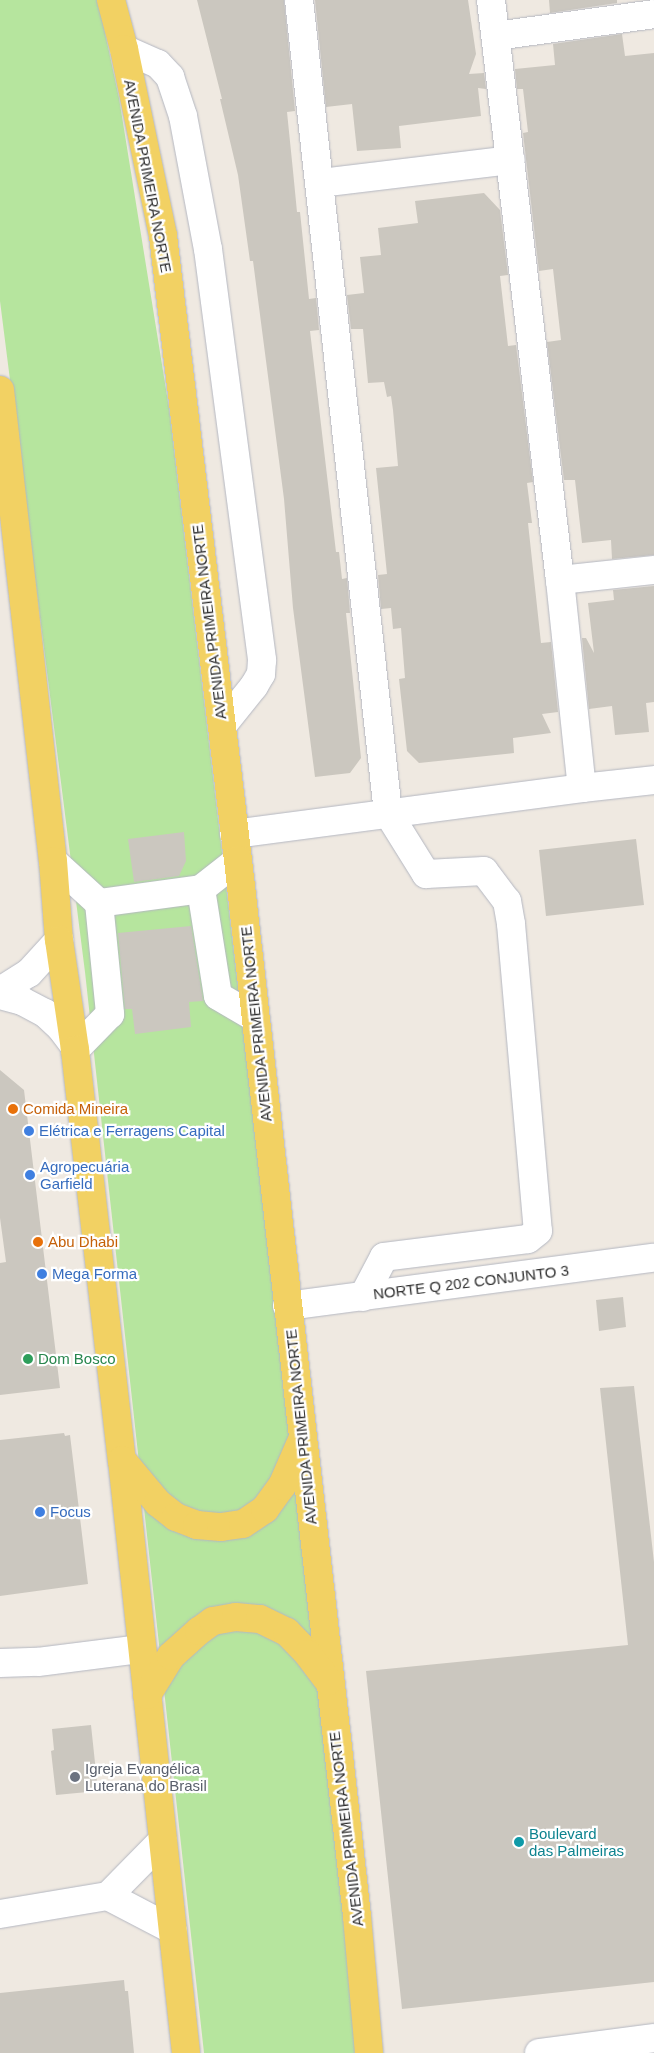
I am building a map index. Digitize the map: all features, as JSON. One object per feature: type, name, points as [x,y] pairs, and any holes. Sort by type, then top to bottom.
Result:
[{"type":"main road","name":"AVENIDA PRIMEIRA NORTE","points":[[111,0],[124,49],[163,236],[236,847],[329,1682],[357,1916],[370,2053]]},
{"type":"main road","points":[[0,390],[53,861],[59,940],[74,1047],[122,1460],[186,2053]]},
{"type":"main road","points":[[122,1460],[158,1503],[176,1517],[197,1525],[221,1527],[243,1524],[265,1509],[282,1486],[302,1439]]},
{"type":"main road","points":[[147,1695],[171,1656],[199,1631],[213,1621],[236,1617],[260,1619],[287,1632],[308,1654],[329,1682]]},
{"type":"street","points":[[299,0],[321,183],[388,813],[426,874],[484,871],[507,901],[511,924],[538,1231],[528,1239],[384,1257],[362,1296]]},
{"type":"street","points":[[491,0],[560,580],[582,788]]},
{"type":"street","points":[[496,36],[654,14]]},
{"type":"street","points":[[124,49],[158,64],[170,77],[183,116],[208,249],[262,660],[261,674],[254,686],[222,726]]},
{"type":"street","points":[[321,183],[511,160]]},
{"type":"street","points":[[560,580],[654,570]]},
{"type":"street","points":[[99,902],[201,889],[236,847],[388,813],[654,780]]},
{"type":"street","points":[[0,995],[22,1001],[45,1013],[60,1028],[74,1047],[110,1014],[99,902],[53,861]]},
{"type":"street","points":[[201,889],[218,996],[254,1017]]},
{"type":"street","points":[[0,991],[29,973],[59,940]]},
{"type":"street","name":"NORTE Q 202 CONJUNTO 3","points":[[287,1306],[654,1258]]},
{"type":"street","points":[[0,1664],[38,1662],[141,1648]]},
{"type":"street","points":[[0,1914],[108,1896],[163,1840]]},
{"type":"street","points":[[108,1896],[173,1930]]},
{"type":"street","points":[[539,2053],[654,2038]]},
{"type":"green space","points":[[0,0],[98,0],[119,98],[169,408],[275,1297],[327,1755],[358,2053],[204,2053],[85,972],[0,301]]},
{"type":"building","points":[[197,0],[284,0],[295,111],[287,112],[297,212],[300,212],[309,299],[316,298],[319,330],[310,331],[336,552],[339,552],[342,579],[347,578],[350,613],[346,613],[361,758],[350,773],[315,777],[293,608],[284,499],[253,261],[250,261],[238,175],[220,99],[222,99]]},
{"type":"building","points":[[315,0],[468,0],[476,54],[469,74],[484,73],[486,89],[478,88],[481,116],[399,126],[401,148],[357,151],[352,104],[326,107]]},
{"type":"building","points":[[549,0],[617,0],[617,3],[550,13]]},
{"type":"building","points":[[622,34],[625,56],[654,53],[654,555],[612,559],[611,540],[582,543],[575,480],[564,480],[547,342],[561,340],[553,269],[539,271],[523,133],[528,132],[523,89],[517,89],[515,69],[555,65],[553,44]]},
{"type":"building","points":[[484,193],[500,210],[508,275],[500,276],[508,346],[516,345],[533,482],[527,483],[532,523],[528,523],[541,643],[551,642],[558,712],[542,714],[551,733],[513,738],[514,753],[419,763],[407,751],[399,679],[405,678],[401,628],[393,629],[391,608],[381,609],[378,575],[387,574],[376,468],[398,466],[391,396],[387,397],[384,382],[368,383],[363,329],[351,329],[347,295],[364,293],[360,257],[381,255],[378,228],[418,223],[415,201]]},
{"type":"building","points":[[654,586],[654,702],[646,703],[649,732],[615,735],[612,706],[589,709],[582,638],[586,638],[594,653],[588,603],[614,600],[613,590]]},
{"type":"building","points":[[184,832],[186,861],[179,876],[134,882],[128,839]]},
{"type":"building","points":[[636,839],[644,905],[546,916],[539,850]]},
{"type":"building","points":[[191,926],[203,1001],[189,1002],[191,1027],[135,1034],[132,1009],[125,1009],[118,933]]},
{"type":"building","points":[[0,1070],[24,1090],[60,1388],[0,1395],[0,1263],[6,1262],[0,1218]]},
{"type":"building","points":[[623,1297],[626,1327],[599,1331],[596,1300]]},
{"type":"building","name":"Boulevard das Palmeiras","points":[[634,1386],[654,1562],[654,1982],[402,2009],[366,1671],[628,1645],[600,1388]]},
{"type":"building","name":"Focus","points":[[64,1433],[65,1436],[70,1435],[88,1584],[0,1596],[0,1440]]},
{"type":"building","name":"Igreja Evangélica Luterana do Brasil","points":[[91,1725],[98,1791],[56,1795],[51,1751],[54,1750],[52,1729]]},
{"type":"building","points":[[124,1980],[125,1991],[128,1991],[134,2053],[0,2053],[0,1993]]},
{"type":"place","name":"Comida Mineira","points":[[13,1109]]},
{"type":"place","name":"Elétrica e Ferragens Capital","points":[[29,1131]]},
{"type":"place","name":"Agropecuária Garfield","points":[[30,1175]]},
{"type":"place","name":"Abu Dhabi","points":[[38,1242]]},
{"type":"place","name":"Mega Forma","points":[[42,1274]]},
{"type":"place","name":"Dom Bosco","points":[[28,1359]]},
{"type":"place","name":"Focus","points":[[40,1512]]},
{"type":"place","name":"Igreja Evangélica Luterana do Brasil","points":[[75,1777]]},
{"type":"place","name":"Boulevard das Palmeiras","points":[[519,1842]]}]
